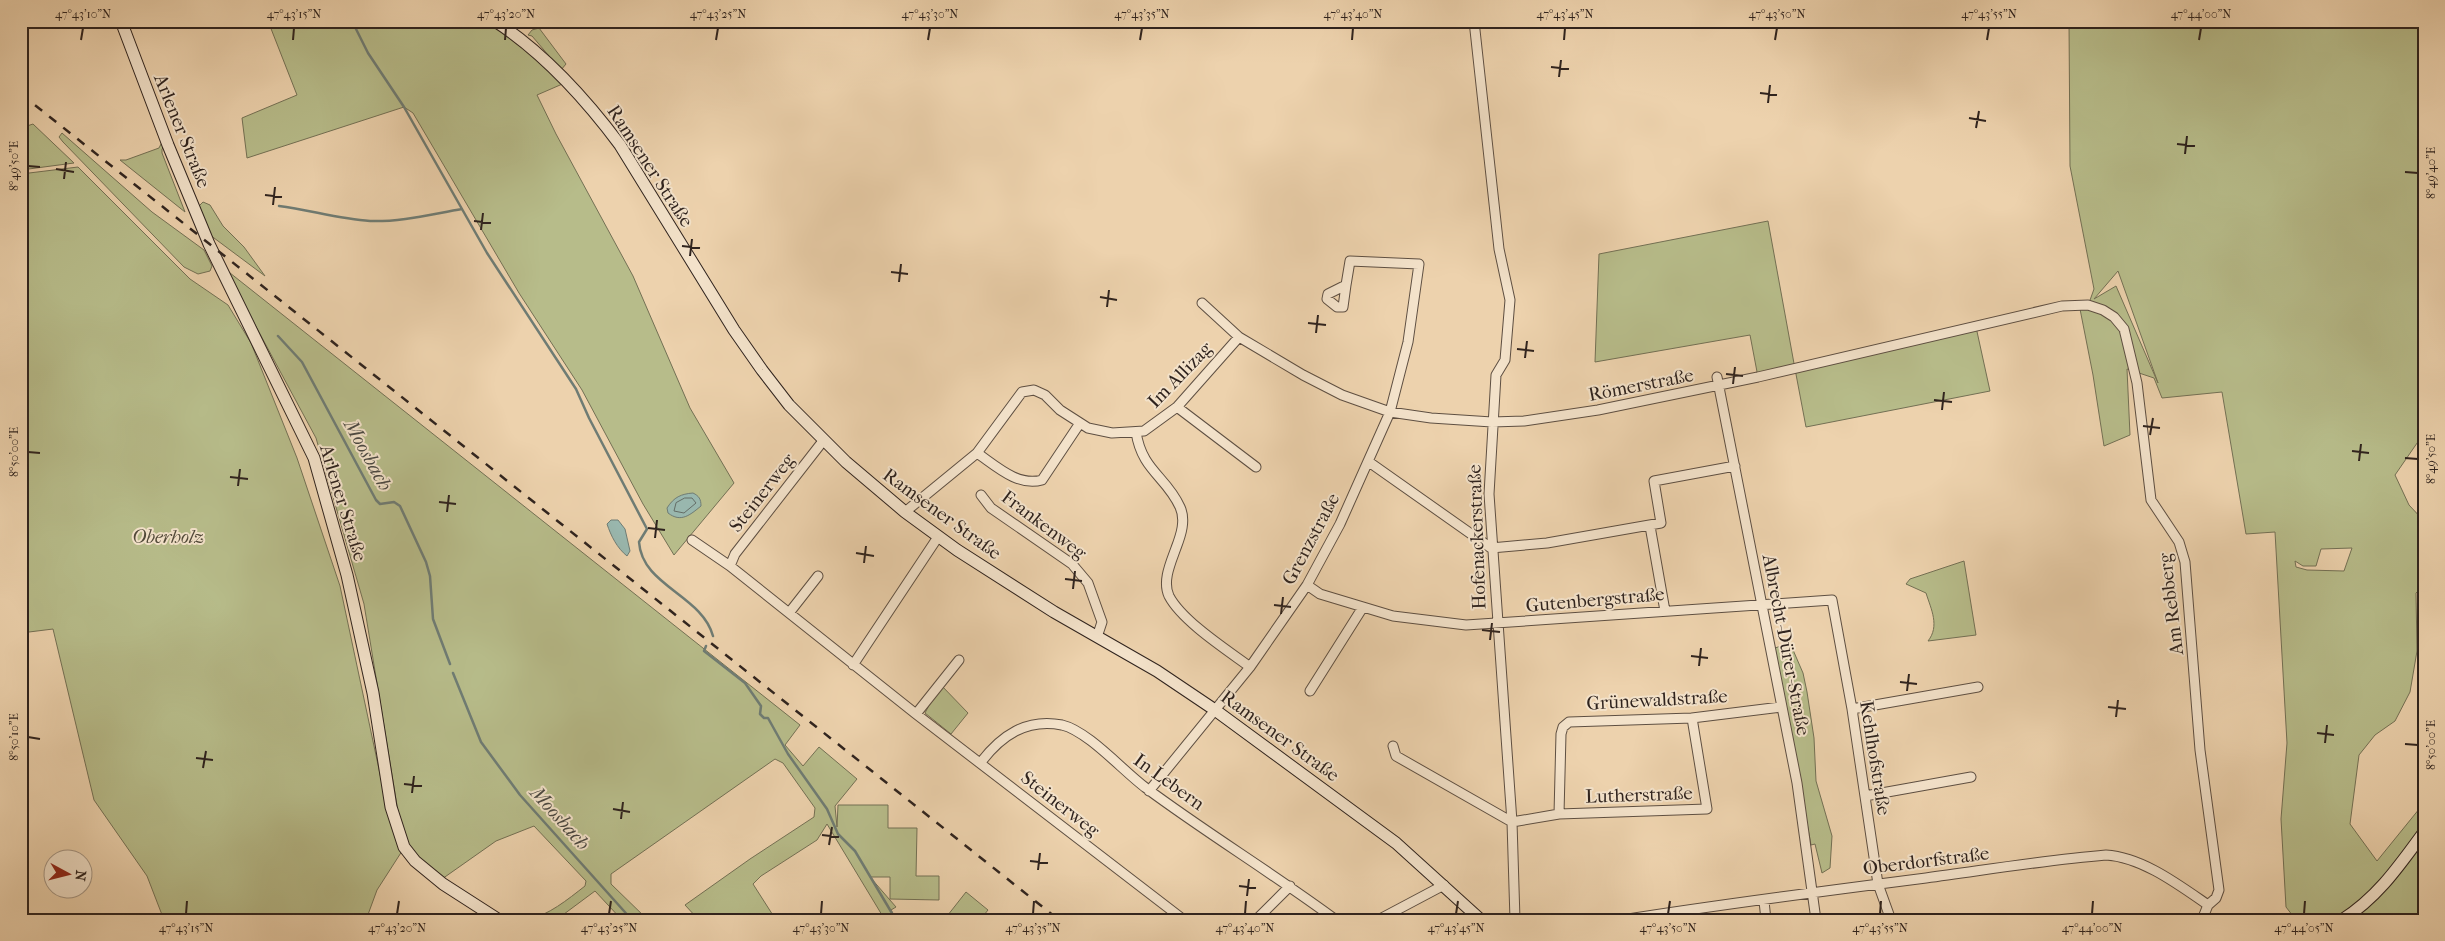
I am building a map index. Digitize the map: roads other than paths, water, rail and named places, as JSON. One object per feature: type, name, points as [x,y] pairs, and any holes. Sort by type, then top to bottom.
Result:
[{"type":"main road","name":"Arlener Straße","points":[[121,21],[168,145],[209,244],[314,458],[347,575],[373,693],[392,807],[404,847],[410,856],[443,884],[499,920]]},
{"type":"main road","name":"Ramsener Straße","points":[[494,21],[542,57],[603,122],[755,361],[788,405],[823,441],[938,537],[1030,597],[1157,671],[1215,710],[1396,843],[1481,920]]},
{"type":"main road","points":[[2342,920],[2367,903],[2380,890],[2424,832]]},
{"type":"street","name":"Hofenackerstraße","points":[[1474,21],[1488,156],[1510,300],[1504,360],[1496,375],[1489,494],[1491,548],[1512,822],[1515,920]]},
{"type":"street","name":"Grenzstraße","points":[[1149,791],[1250,667],[1307,585],[1340,524],[1390,412],[1408,342],[1419,264],[1350,261],[1346,285]]},
{"type":"street","name":"Römerstraße","points":[[1202,303],[1240,337],[1302,375],[1342,394],[1390,412],[1431,418],[1492,422],[1524,421],[1598,410],[2062,306],[2088,305],[2108,312]]},
{"type":"street","name":"Am Rebberg","points":[[2108,312],[2124,329],[2130,347],[2137,383],[2151,500],[2179,542],[2185,562],[2200,750],[2219,890],[2216,898],[2208,905]]},
{"type":"street","name":"Im Allizag","points":[[906,512],[977,453],[1022,392],[1034,390],[1045,395],[1060,410],[1084,425],[1112,432],[1144,431],[1160,422],[1177,407],[1240,337]]},
{"type":"street","name":"Albrecht-Dürer-Straße","points":[[1718,382],[1797,783],[1816,920]]},
{"type":"street","points":[[1177,407],[1256,467]]},
{"type":"street","points":[[977,453],[1008,475],[1032,483],[1042,480],[1084,425]]},
{"type":"street","points":[[1136,432],[1143,458],[1174,497],[1182,517],[1180,538],[1168,570],[1169,596],[1191,622],[1250,667]]},
{"type":"street","name":"Steinerweg","points":[[730,566],[735,554],[823,441]]},
{"type":"street","points":[[1369,462],[1491,548],[1547,543],[1661,523],[1654,481],[1735,466]]},
{"type":"street","name":"Frankenweg","points":[[981,495],[991,508],[1072,564],[1082,574],[1102,622],[1097,636]]},
{"type":"street","points":[[1650,526],[1665,611]]},
{"type":"street","points":[[854,665],[938,537]]},
{"type":"street","name":"Steinerweg","points":[[692,540],[730,566],[916,714],[981,762],[1184,920]]},
{"type":"street","points":[[789,614],[818,576]]},
{"type":"street","name":"Gutenbergstraße","points":[[1307,585],[1320,594],[1364,607],[1411,618],[1466,625],[1832,600]]},
{"type":"street","name":"Kehlhofstraße","points":[[1832,600],[1852,710],[1878,884],[1891,920]]},
{"type":"street","points":[[1310,691],[1364,607]]},
{"type":"street","points":[[916,714],[960,660]]},
{"type":"street","points":[[1852,710],[1978,687]]},
{"type":"street","name":"Grünewaldstraße","points":[[1559,814],[1561,734],[1563,727],[1569,722],[1692,718],[1781,707]]},
{"type":"street","name":"Lutherstraße","points":[[1512,822],[1559,814],[1707,809],[1692,718]]},
{"type":"street","name":"In Lebern","points":[[981,762],[993,747],[1008,734],[1034,725],[1063,725],[1084,736],[1149,791],[1290,886],[1336,920]]},
{"type":"street","points":[[1393,746],[1396,756],[1512,822]]},
{"type":"street","points":[[1865,796],[1971,777]]},
{"type":"street","name":"Oberdorfstraße","points":[[1622,920],[1725,903],[1764,900],[1813,892],[2111,855],[2125,858],[2158,873],[2208,905]]},
{"type":"street","points":[[1378,920],[1444,885]]},
{"type":"street","points":[[1256,920],[1290,886]]},
{"type":"street","points":[[1764,900],[1766,920]]},
{"type":"street","points":[[2202,920],[2208,905]]},
{"type":"water","points":[[693,493],[701,501],[701,506],[689,515],[681,518],[668,513],[667,508],[675,499],[681,495]]},
{"type":"water","points":[[611,520],[618,520],[625,529],[630,551],[627,556],[617,546],[610,533],[607,524]]},
{"type":"waterway","points":[[352,21],[368,53],[404,107],[487,253],[576,389],[589,418],[647,529],[639,542],[643,557],[650,569],[697,610],[707,622],[713,636]]},
{"type":"waterway","points":[[279,206],[370,221],[405,219],[462,209]]},
{"type":"waterway","name":"Moosbach","points":[[278,336],[302,362],[376,500],[380,504],[394,502],[400,506],[426,562],[430,576],[433,619],[450,664]]},
{"type":"waterway","points":[[706,646],[704,651],[745,683],[761,706],[760,714],[764,718],[768,718],[788,754],[827,809],[838,834],[855,851],[896,920]]},
{"type":"waterway","name":"Moosbach","points":[[453,673],[481,742],[520,795],[632,920]]},
{"type":"railway","points":[[21,94],[1059,920]]},
{"type":"park label","name":"Oberholz","points":[[168,537]]}]
